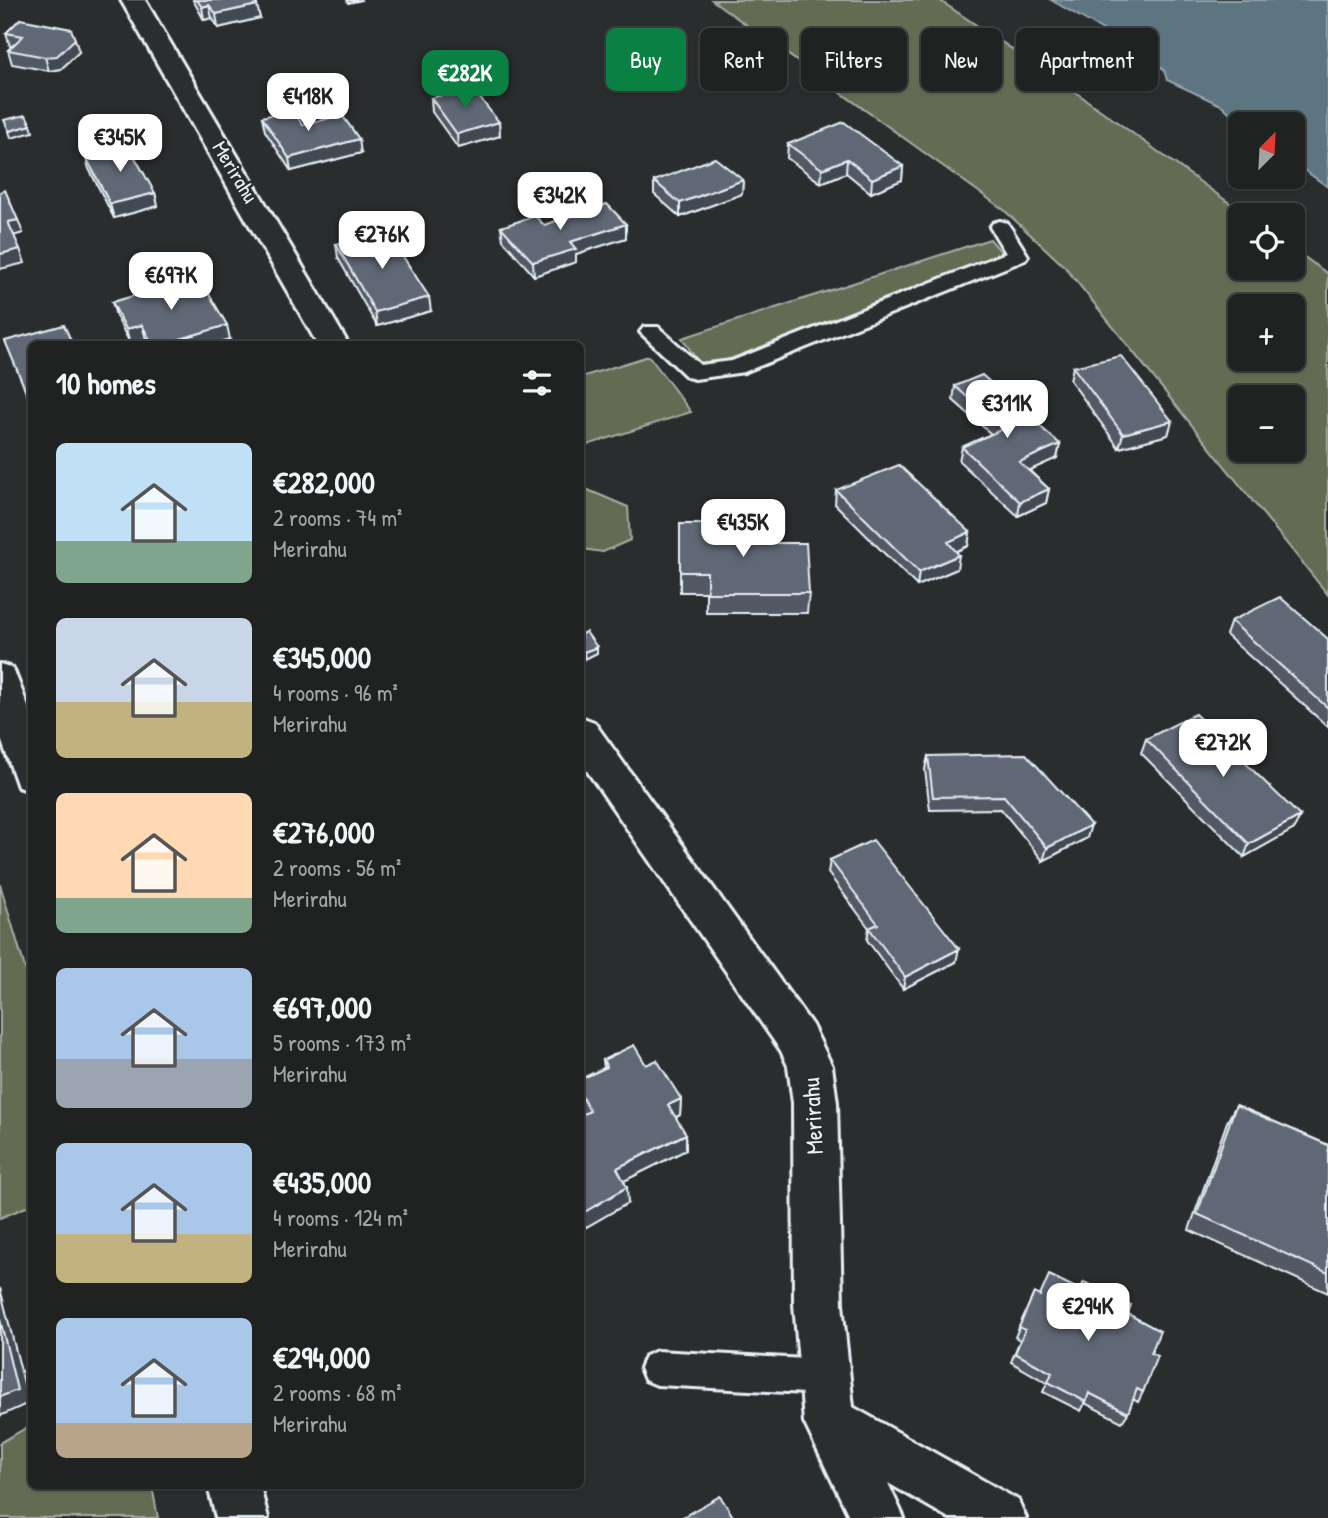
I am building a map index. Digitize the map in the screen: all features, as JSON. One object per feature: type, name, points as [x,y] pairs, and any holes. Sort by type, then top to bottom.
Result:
[{"type":"street","name":"Merirahu","points":[[133,0],[332,341]]},
{"type":"street","points":[[0,678],[28,764]]},
{"type":"street","name":"Merirahu","points":[[584,736],[797,1038],[810,1066],[815,1103],[818,1304],[827,1399],[878,1518]]},
{"type":"street","points":[[827,1399],[1000,1518]]},
{"type":"street","points":[[235,1489],[242,1518]]},
{"type":"lane","points":[[651,332],[695,372],[736,367],[1018,256],[1000,228]]},
{"type":"lane","points":[[657,1368],[827,1399]]},
{"type":"green space","points":[[712,0],[939,0],[981,28],[921,28],[921,91],[1002,91],[1002,42],[1016,52],[1016,91],[1074,91],[1229,203],[1228,280],[1305,280],[1305,258],[1328,274],[1328,595],[1065,267],[1004,210],[839,91],[907,91],[907,28],[801,28],[801,64],[787,54],[787,28],[751,28]]},
{"type":"green space","points":[[990,239],[1003,254],[727,360],[699,363],[682,338]]},
{"type":"green space","points":[[649,356],[691,412],[584,446],[584,376]]},
{"type":"green space","points":[[584,488],[628,507],[630,540],[603,552],[584,549]]},
{"type":"green space","points":[[0,884],[28,978],[28,1206],[0,1218]]},
{"type":"green space","points":[[28,1427],[28,1489],[153,1489],[158,1518],[0,1518],[0,1443]]},
{"type":"water","points":[[1051,0],[1328,0],[1328,187],[1306,171],[1306,112],[1229,112],[1223,106],[1167,80],[1164,70],[1158,65],[1158,28],[1100,28]]},
{"type":"building","points":[[197,0],[254,0],[257,5],[216,14],[209,5],[202,7]]},
{"type":"building","points":[[20,19],[71,29],[75,39],[57,56],[45,57],[8,50],[23,36],[6,33]]},
{"type":"building","points":[[471,87],[499,122],[457,134],[431,98]]},
{"type":"building","points":[[292,110],[303,125],[342,115],[359,139],[289,158],[262,117]]},
{"type":"building","points":[[26,115],[31,125],[9,131],[4,120]]},
{"type":"building","points":[[844,122],[903,166],[872,179],[847,159],[822,169],[788,144]]},
{"type":"building","points":[[128,145],[155,193],[110,204],[85,155]]},
{"type":"building","points":[[715,158],[743,180],[680,203],[654,181]]},
{"type":"building","points":[[5,190],[18,220],[8,222],[20,249],[0,254],[0,192]]},
{"type":"building","points":[[607,204],[626,224],[570,242],[576,249],[533,262],[501,227],[535,216],[544,225]]},
{"type":"building","points":[[386,230],[429,297],[375,312],[336,244]]},
{"type":"building","points":[[199,277],[227,325],[173,341],[151,341],[142,325],[126,329],[112,302]]},
{"type":"building","points":[[64,325],[71,341],[28,341],[28,396],[5,341]]},
{"type":"building","points":[[1121,356],[1172,421],[1123,434],[1073,367]]},
{"type":"building","points":[[982,375],[1060,444],[1019,462],[1049,489],[1020,502],[962,447],[1003,429],[955,386]]},
{"type":"building","points":[[899,465],[970,532],[948,542],[959,555],[919,572],[836,490]]},
{"type":"building","points":[[680,524],[772,524],[773,543],[806,543],[809,593],[707,593],[707,572],[680,572]]},
{"type":"building","points":[[1280,597],[1328,639],[1328,708],[1231,621]]},
{"type":"building","points":[[586,632],[597,647],[584,652]]},
{"type":"building","points":[[1195,714],[1300,816],[1249,844],[1146,739]]},
{"type":"building","points":[[1026,754],[1091,825],[1047,848],[1004,796],[933,797],[928,756]]},
{"type":"building","points":[[873,840],[959,949],[905,977],[869,928],[878,924],[830,860]]},
{"type":"building","points":[[634,1045],[646,1065],[657,1060],[681,1099],[668,1105],[686,1134],[617,1168],[627,1187],[584,1212],[584,1114],[590,1111],[584,1100],[584,1078],[607,1067],[603,1060]]},
{"type":"building","points":[[1236,1105],[1328,1145],[1328,1273],[1197,1214]]},
{"type":"building","points":[[1049,1275],[1080,1290],[1084,1282],[1131,1305],[1128,1314],[1160,1331],[1151,1353],[1157,1356],[1143,1392],[1137,1389],[1128,1413],[1089,1393],[1086,1402],[1048,1382],[1052,1373],[1015,1353],[1025,1330],[1019,1327],[1034,1293],[1040,1296]]},
{"type":"building","points":[[0,1319],[17,1390],[0,1397]]},
{"type":"building","points":[[720,1496],[734,1518],[681,1518]]}]
